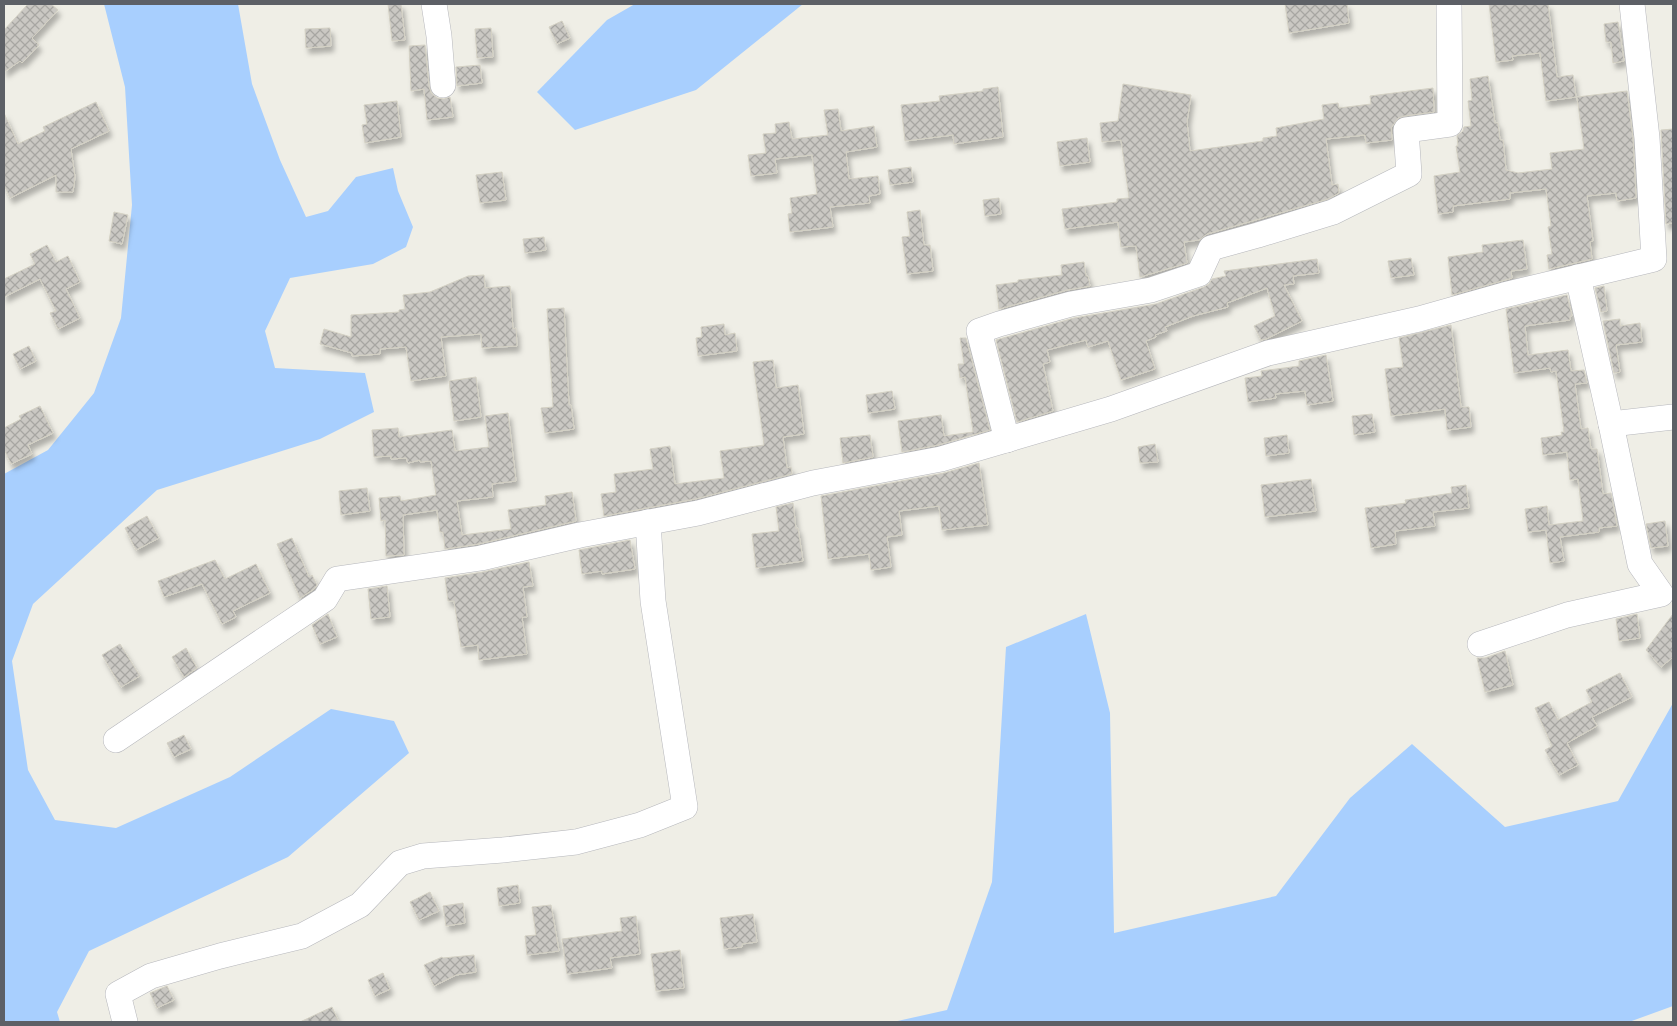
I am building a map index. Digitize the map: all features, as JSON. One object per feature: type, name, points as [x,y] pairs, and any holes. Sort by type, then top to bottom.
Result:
[{"type":"street","points":[[434,4],[443,85]]},
{"type":"street","points":[[1007,440],[979,331],[1071,304],[1151,290],[1199,274],[1211,248],[1333,212],[1408,174],[1406,130],[1450,124],[1449,4]]},
{"type":"street","points":[[116,740],[325,599],[337,579],[481,558],[580,535],[698,513],[813,484],[941,459],[1111,409],[1268,353],[1419,319],[1504,295],[1654,260],[1647,138],[1632,4]]},
{"type":"street","points":[[1480,644],[1567,615],[1661,594],[1640,564],[1578,277]]},
{"type":"street","points":[[1611,424],[1673,417]]},
{"type":"street","points":[[125,1022],[118,994],[151,976],[220,956],[302,936],[360,905],[400,863],[423,856],[576,842],[640,825],[685,807],[653,601],[648,522]]},
{"type":"water","points":[[104,4],[238,4],[252,84],[280,160],[306,217],[328,211],[356,177],[393,168],[398,191],[413,227],[406,247],[373,264],[290,278],[265,331],[275,368],[365,373],[374,412],[320,439],[157,490],[33,604],[12,661],[28,770],[55,820],[116,828],[230,777],[331,709],[394,721],[409,753],[288,857],[89,951],[57,1012],[60,1022],[4,1022],[4,474],[48,450],[94,393],[121,318],[132,205],[125,87]]},
{"type":"water","points":[[635,4],[803,4],[696,90],[575,130],[537,92],[607,20]]},
{"type":"water","points":[[1086,614],[1110,713],[1114,933],[1276,896],[1350,798],[1412,744],[1505,827],[1618,801],[1673,703],[1673,1006],[1629,1022],[893,1022],[947,1010],[992,882],[1006,647]]},
{"type":"building","points":[[28,4],[51,4],[58,10],[32,38],[39,45],[22,63],[20,61],[4,72],[4,30]]},
{"type":"building","points":[[388,4],[401,4],[405,40],[392,41]]},
{"type":"building","points":[[1285,4],[1347,4],[1349,23],[1289,33]]},
{"type":"building","points":[[1489,4],[1548,4],[1557,77],[1573,75],[1576,97],[1546,101],[1540,53],[1512,56],[1513,60],[1496,62]]},
{"type":"building","points":[[562,21],[570,38],[557,44],[549,27]]},
{"type":"building","points":[[1618,22],[1624,61],[1613,63],[1611,42],[1606,42],[1604,24]]},
{"type":"building","points":[[330,28],[331,46],[306,48],[305,29]]},
{"type":"building","points":[[491,28],[493,57],[477,58],[475,29]]},
{"type":"building","points":[[425,45],[431,93],[437,98],[444,99],[450,97],[453,117],[427,120],[424,89],[411,91],[409,46]]},
{"type":"building","points":[[480,65],[482,83],[457,86],[456,67]]},
{"type":"building","points":[[1488,76],[1495,123],[1498,123],[1500,140],[1503,140],[1506,170],[1518,173],[1552,169],[1550,153],[1584,149],[1577,97],[1627,91],[1633,139],[1636,198],[1617,201],[1616,193],[1587,196],[1593,241],[1590,242],[1592,259],[1549,269],[1547,255],[1552,254],[1548,227],[1551,226],[1546,189],[1510,193],[1510,199],[1453,206],[1453,212],[1438,214],[1434,176],[1460,172],[1456,146],[1458,146],[1457,136],[1463,131],[1464,127],[1471,126],[1468,101],[1472,100],[1470,79]]},
{"type":"building","points":[[1123,84],[1191,95],[1187,122],[1190,151],[1263,141],[1263,138],[1277,136],[1276,128],[1324,119],[1322,105],[1338,103],[1339,108],[1371,104],[1370,96],[1433,88],[1434,112],[1398,118],[1391,128],[1392,140],[1366,143],[1365,135],[1326,139],[1332,185],[1338,184],[1339,193],[1328,199],[1207,234],[1199,240],[1184,242],[1187,263],[1140,277],[1136,246],[1121,247],[1118,222],[1065,229],[1062,209],[1117,202],[1117,199],[1129,198],[1121,140],[1102,142],[1100,123],[1118,121]]},
{"type":"building","points":[[998,87],[1003,137],[954,144],[953,135],[905,141],[901,105],[940,101],[939,96],[983,91],[983,89]]},
{"type":"building","points":[[397,101],[401,137],[365,143],[362,125],[367,124],[364,105]]},
{"type":"building","points":[[96,102],[109,131],[71,149],[75,177],[73,192],[56,192],[56,175],[10,198],[4,185],[4,113],[18,144],[45,131],[43,127]]},
{"type":"building","points":[[838,109],[841,131],[874,126],[877,147],[846,152],[849,179],[878,176],[880,194],[869,196],[870,203],[830,207],[833,227],[790,232],[788,214],[792,213],[790,198],[817,194],[812,155],[775,159],[777,173],[751,176],[748,155],[766,153],[763,134],[776,133],[775,124],[789,122],[792,139],[828,135],[824,110]]},
{"type":"building","points":[[1673,129],[1673,223],[1666,224],[1661,130]]},
{"type":"building","points":[[1087,138],[1090,162],[1060,166],[1057,142]]},
{"type":"building","points":[[911,167],[913,182],[890,185],[888,170]]},
{"type":"building","points":[[502,172],[506,200],[480,203],[476,175]]},
{"type":"building","points":[[999,198],[1001,214],[985,216],[983,200]]},
{"type":"building","points":[[920,210],[924,245],[930,245],[933,271],[907,274],[902,237],[910,236],[907,212]]},
{"type":"building","points":[[114,212],[128,215],[122,244],[109,241]]},
{"type":"building","points":[[544,237],[546,250],[525,253],[523,239]]},
{"type":"building","points":[[1523,240],[1527,269],[1511,271],[1512,278],[1452,295],[1448,257],[1483,252],[1482,245]]},
{"type":"building","points":[[47,245],[56,262],[68,256],[80,282],[66,289],[80,318],[58,329],[50,313],[56,311],[40,279],[4,297],[4,279],[35,264],[30,254]]},
{"type":"building","points":[[1411,258],[1414,275],[1391,278],[1388,261]]},
{"type":"building","points":[[1317,259],[1319,273],[1293,276],[1294,284],[1284,285],[1302,321],[1266,339],[1261,340],[1254,326],[1275,316],[1267,288],[1227,303],[1228,307],[1193,316],[1165,327],[1167,331],[1155,335],[1156,337],[1146,341],[1155,369],[1121,380],[1108,341],[1088,347],[1086,340],[1047,350],[1050,362],[1043,364],[1053,411],[1017,422],[996,340],[1074,318],[1156,304],[1204,287],[1212,279],[1226,276],[1224,271]]},
{"type":"building","points":[[1084,262],[1090,286],[1067,290],[999,309],[996,285],[1018,282],[1018,280],[1062,275],[1061,265]]},
{"type":"building","points":[[484,275],[485,288],[510,286],[513,329],[516,328],[517,346],[482,348],[481,334],[441,337],[446,376],[411,381],[406,347],[380,349],[380,354],[352,356],[352,353],[320,344],[324,329],[351,337],[351,315],[399,312],[399,310],[405,309],[403,295],[430,292],[468,276]]},
{"type":"building","points":[[1604,286],[1607,311],[1601,312],[1595,288]]},
{"type":"building","points":[[1567,295],[1572,316],[1570,316],[1570,320],[1525,326],[1528,355],[1568,350],[1571,371],[1584,370],[1587,383],[1575,384],[1581,429],[1588,428],[1591,449],[1597,449],[1603,494],[1611,493],[1617,526],[1599,528],[1599,532],[1560,537],[1564,561],[1550,563],[1546,530],[1528,532],[1525,509],[1547,506],[1549,525],[1583,521],[1578,479],[1570,480],[1567,452],[1543,455],[1541,438],[1562,435],[1561,432],[1564,432],[1556,371],[1551,372],[1550,368],[1514,373],[1506,309]]},
{"type":"building","points":[[564,308],[569,405],[571,405],[574,429],[545,433],[541,408],[553,407],[547,309]]},
{"type":"building","points":[[1620,319],[1620,326],[1640,323],[1642,342],[1616,345],[1620,372],[1614,373],[1603,321]]},
{"type":"building","points":[[724,324],[725,335],[735,333],[737,351],[698,356],[696,338],[702,337],[701,327]]},
{"type":"building","points":[[1451,325],[1461,407],[1469,407],[1471,427],[1447,430],[1445,409],[1391,416],[1385,369],[1403,367],[1399,338]]},
{"type":"building","points":[[960,338],[966,338],[990,430],[938,445],[902,452],[898,421],[941,415],[944,436],[973,432],[965,377],[960,378],[958,364],[964,364]]},
{"type":"building","points":[[29,346],[36,361],[20,369],[13,354]]},
{"type":"building","points":[[1326,355],[1333,401],[1307,405],[1305,391],[1275,394],[1276,398],[1248,402],[1245,378],[1262,376],[1261,371],[1299,366],[1299,361]]},
{"type":"building","points":[[773,360],[776,388],[798,385],[804,434],[783,437],[787,468],[791,467],[792,474],[695,499],[604,516],[601,494],[616,492],[614,474],[653,469],[650,449],[670,446],[675,484],[724,478],[720,451],[764,445],[753,362]]},
{"type":"building","points":[[476,377],[481,417],[454,421],[449,381]]},
{"type":"building","points":[[892,391],[895,409],[868,413],[866,395]]},
{"type":"building","points":[[40,406],[53,433],[28,445],[32,454],[11,464],[4,449],[4,428],[21,419],[19,416]]},
{"type":"building","points":[[508,413],[516,481],[492,484],[493,497],[457,501],[462,535],[511,529],[508,510],[546,505],[545,496],[572,492],[576,521],[478,544],[445,549],[437,510],[403,515],[404,555],[386,556],[385,520],[381,521],[379,498],[400,496],[401,501],[436,495],[431,461],[420,462],[420,460],[408,463],[406,458],[391,459],[391,456],[374,457],[372,430],[398,428],[399,437],[452,430],[455,451],[489,447],[485,416]]},
{"type":"building","points":[[1372,414],[1375,432],[1354,435],[1352,416]]},
{"type":"building","points":[[870,435],[873,457],[843,463],[840,438]]},
{"type":"building","points":[[1287,435],[1289,453],[1266,456],[1264,438]]},
{"type":"building","points":[[1155,444],[1158,462],[1140,463],[1138,447]]},
{"type":"building","points":[[979,463],[988,525],[942,530],[939,506],[899,511],[902,535],[887,537],[891,567],[871,570],[869,554],[828,559],[821,496],[944,473]]},
{"type":"building","points":[[1311,479],[1316,511],[1265,517],[1261,485]]},
{"type":"building","points":[[1466,485],[1469,508],[1433,512],[1435,526],[1395,531],[1396,544],[1371,548],[1365,508],[1406,503],[1405,500],[1452,493],[1451,487]]},
{"type":"building","points":[[367,488],[370,511],[341,515],[339,491]]},
{"type":"building","points":[[793,503],[803,561],[756,568],[752,534],[779,531],[776,507]]},
{"type":"building","points":[[147,516],[159,538],[136,550],[125,528]]},
{"type":"building","points":[[1665,521],[1668,546],[1651,548],[1646,524]]},
{"type":"building","points":[[292,538],[309,577],[312,575],[317,585],[300,598],[277,544]]},
{"type":"building","points":[[630,540],[635,569],[602,574],[602,571],[582,574],[579,550]]},
{"type":"building","points":[[215,560],[225,579],[256,564],[270,593],[233,611],[236,617],[222,624],[202,584],[164,597],[158,581]]},
{"type":"building","points":[[529,562],[533,586],[523,587],[527,617],[522,617],[527,654],[479,660],[478,645],[461,647],[454,601],[448,601],[445,578]]},
{"type":"building","points":[[387,586],[390,617],[371,619],[368,589]]},
{"type":"building","points":[[328,614],[337,637],[320,644],[312,625]]},
{"type":"building","points":[[1637,614],[1640,638],[1619,641],[1616,619]]},
{"type":"building","points":[[1673,614],[1673,657],[1661,667],[1646,650]]},
{"type":"building","points":[[120,644],[140,676],[121,687],[102,655]]},
{"type":"building","points":[[186,648],[197,668],[184,677],[172,657]]},
{"type":"building","points":[[1505,651],[1513,685],[1485,692],[1477,658],[1485,658]]},
{"type":"building","points":[[1620,673],[1632,697],[1592,717],[1597,726],[1567,743],[1578,765],[1559,775],[1545,750],[1552,746],[1535,708],[1549,702],[1558,720],[1592,702],[1586,690]]},
{"type":"building","points":[[184,735],[191,749],[174,757],[167,743]]},
{"type":"building","points":[[518,885],[520,903],[499,906],[497,888]]},
{"type":"building","points":[[430,892],[439,911],[419,920],[410,902]]},
{"type":"building","points":[[463,903],[465,923],[446,926],[443,906]]},
{"type":"building","points":[[551,905],[559,951],[527,955],[525,936],[536,935],[532,907]]},
{"type":"building","points":[[753,914],[757,942],[742,944],[742,947],[724,949],[720,918]]},
{"type":"building","points":[[636,916],[640,954],[610,958],[612,968],[567,974],[562,939],[622,931],[620,918]]},
{"type":"building","points":[[680,950],[684,988],[656,991],[651,954]]},
{"type":"building","points":[[474,955],[476,972],[456,975],[434,986],[424,965],[442,957]]},
{"type":"building","points":[[383,973],[390,989],[375,996],[368,980]]},
{"type":"building","points":[[167,986],[174,1000],[157,1008],[150,993]]},
{"type":"building","points":[[332,1007],[339,1022],[300,1022]]}]
